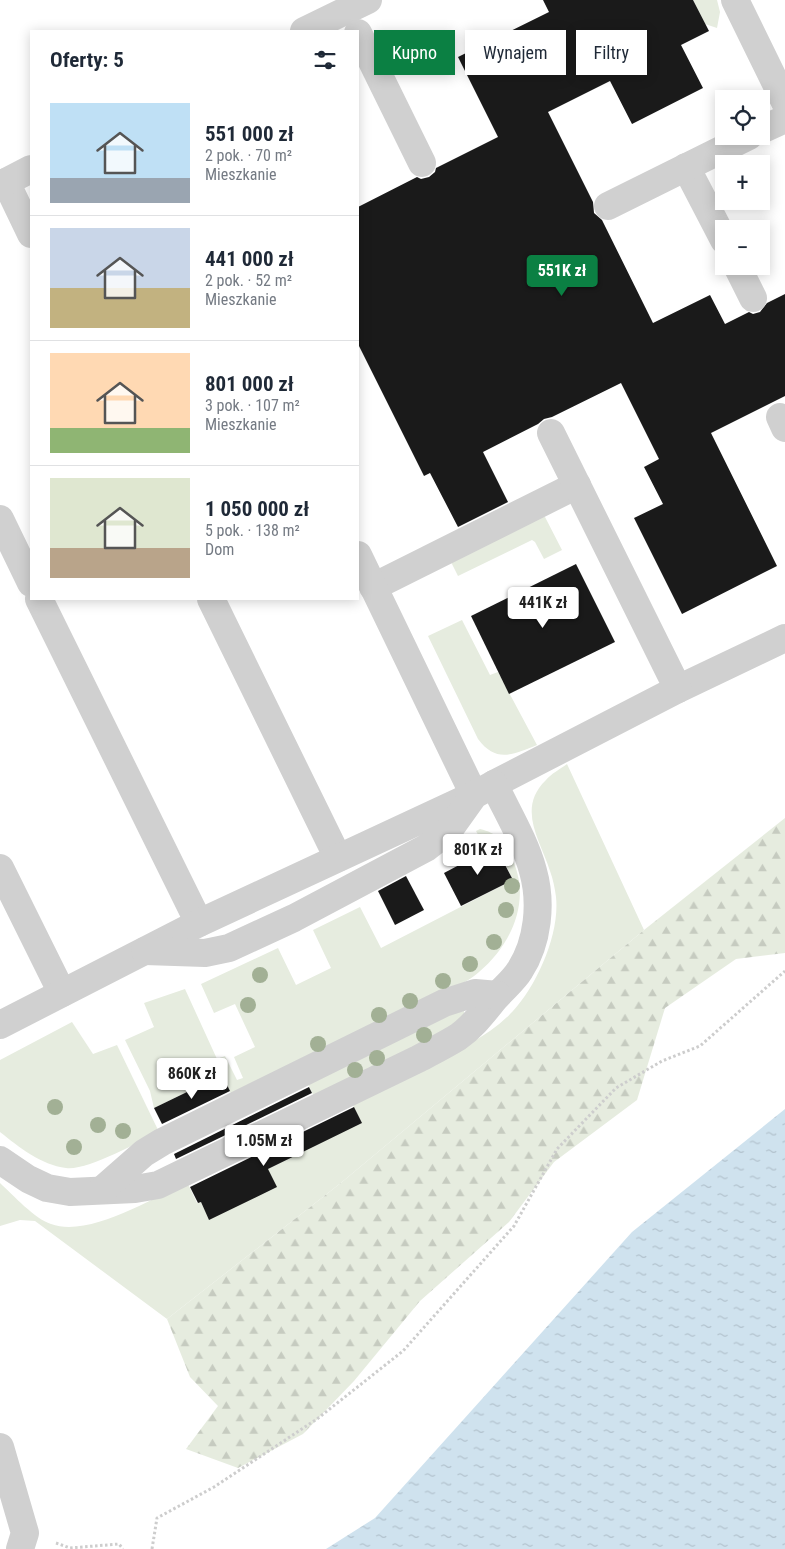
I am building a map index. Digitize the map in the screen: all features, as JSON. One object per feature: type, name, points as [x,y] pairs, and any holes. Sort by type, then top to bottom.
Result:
[{"type":"lane","points":[[735,0],[785,102]]},
{"type":"lane","points":[[308,30],[357,19],[422,162]]},
{"type":"lane","points":[[770,126],[785,118]]},
{"type":"lane","points":[[608,206],[731,145]]},
{"type":"lane","points":[[686,167],[715,223]]},
{"type":"lane","points":[[30,170],[3,183],[30,232]]},
{"type":"lane","points":[[742,275],[754,298]]},
{"type":"lane","points":[[551,433],[678,690]]},
{"type":"lane","points":[[373,587],[577,486]]},
{"type":"lane","points":[[0,519],[30,581]]},
{"type":"lane","points":[[0,1160],[28,1180],[47,1188],[70,1192],[135,1189],[158,1184],[418,1059],[459,1036],[483,1014],[520,970],[531,949],[536,924],[538,898],[534,871],[524,845],[484,790],[373,587],[359,556]]},
{"type":"lane","points":[[39,600],[199,923]]},
{"type":"lane","points":[[210,600],[338,858]]},
{"type":"lane","points":[[0,1025],[199,923],[484,790],[678,690],[785,638]]},
{"type":"lane","points":[[145,950],[206,953],[229,948],[294,918],[426,848],[449,830],[484,790]]},
{"type":"lane","points":[[0,868],[62,993]]},
{"type":"lane","points":[[104,1189],[138,1158],[162,1142],[402,1023],[444,1003],[475,994],[498,995]]},
{"type":"lane","points":[[0,1447],[22,1541]]},
{"type":"path","points":[[152,1549],[157,1518],[214,1487],[317,1419],[403,1351],[514,1226],[557,1150],[616,1088],[662,1061],[700,1046],[785,971]]},
{"type":"path","points":[[22,1541],[70,1548],[119,1544],[123,1549]]},
{"type":"green space","points":[[693,0],[717,0],[720,12],[717,28],[705,24]]},
{"type":"green space","points":[[538,515],[545,517],[562,550],[544,559],[532,540],[458,576],[448,556]]},
{"type":"green space","points":[[462,620],[490,675],[498,672],[537,745],[520,752],[505,755],[491,751],[478,739],[428,636]]},
{"type":"green space","points":[[567,764],[644,930],[342,1182],[167,1319],[35,1221],[20,1220],[0,1226],[0,1183],[38,1217],[51,1224],[66,1227],[84,1226],[121,1214],[187,1182],[197,1203],[201,1202],[209,1219],[268,1169],[361,1122],[352,1103],[463,1047],[484,1035],[504,1020],[522,1000],[538,973],[545,958],[554,927],[556,897],[554,884],[533,825],[532,814],[533,802],[537,791],[546,780]]},
{"type":"green space","points":[[785,818],[785,953],[736,959],[665,1008],[637,1100],[554,1162],[509,1222],[420,1301],[354,1381],[303,1434],[238,1468],[186,1449],[218,1406],[190,1377],[167,1319],[342,1182],[644,930]]},
{"type":"green space","points":[[480,829],[495,835],[504,845],[517,871],[520,887],[516,918],[510,933],[491,961],[477,974],[460,985],[234,1100],[222,1075],[154,1108],[150,1091],[125,1040],[154,1027],[144,1003],[185,989],[217,1059],[225,1056],[237,1080],[243,1078],[234,1057],[255,1047],[235,1004],[214,1013],[201,984],[278,948],[296,985],[331,968],[313,930],[360,907],[381,948],[513,880],[496,846],[487,851],[476,831]]},
{"type":"green space","points":[[464,1011],[464,1015],[448,1030],[316,1101],[308,1084],[450,1014]]},
{"type":"green space","points":[[72,1022],[93,1054],[117,1045],[159,1132],[99,1161],[75,1168],[66,1168],[39,1159],[0,1132],[0,1060]]},
{"type":"water","points":[[785,1109],[785,1549],[326,1549],[375,1518],[632,1232]]},
{"type":"building","points":[[543,0],[693,0],[709,31],[681,45],[703,88],[632,124],[610,81],[548,112],[593,202],[594,213],[602,220],[653,323],[710,295],[725,324],[749,312],[753,314],[760,312],[767,303],[785,294],[785,396],[711,433],[777,566],[682,614],[634,518],[663,504],[644,467],[659,459],[621,383],[552,417],[544,419],[538,424],[483,452],[508,502],[458,527],[430,473],[424,476],[359,346],[359,206],[417,177],[421,179],[429,177],[435,172],[436,168],[498,137],[467,75],[566,75],[566,30],[513,30],[549,12]]},
{"type":"building","points":[[465,54],[465,71],[458,57]]},
{"type":"building","points":[[576,564],[615,642],[509,694],[471,616]]},
{"type":"building","points":[[495,846],[513,880],[461,906],[444,873]]},
{"type":"building","points":[[406,876],[424,910],[395,925],[378,891]]},
{"type":"building","points":[[222,1075],[230,1091],[162,1124],[154,1108]]},
{"type":"building","points":[[309,1087],[312,1093],[176,1159],[174,1154]]},
{"type":"building","points":[[354,1107],[362,1123],[268,1169],[277,1187],[209,1220],[201,1202],[198,1203],[190,1187]]}]
